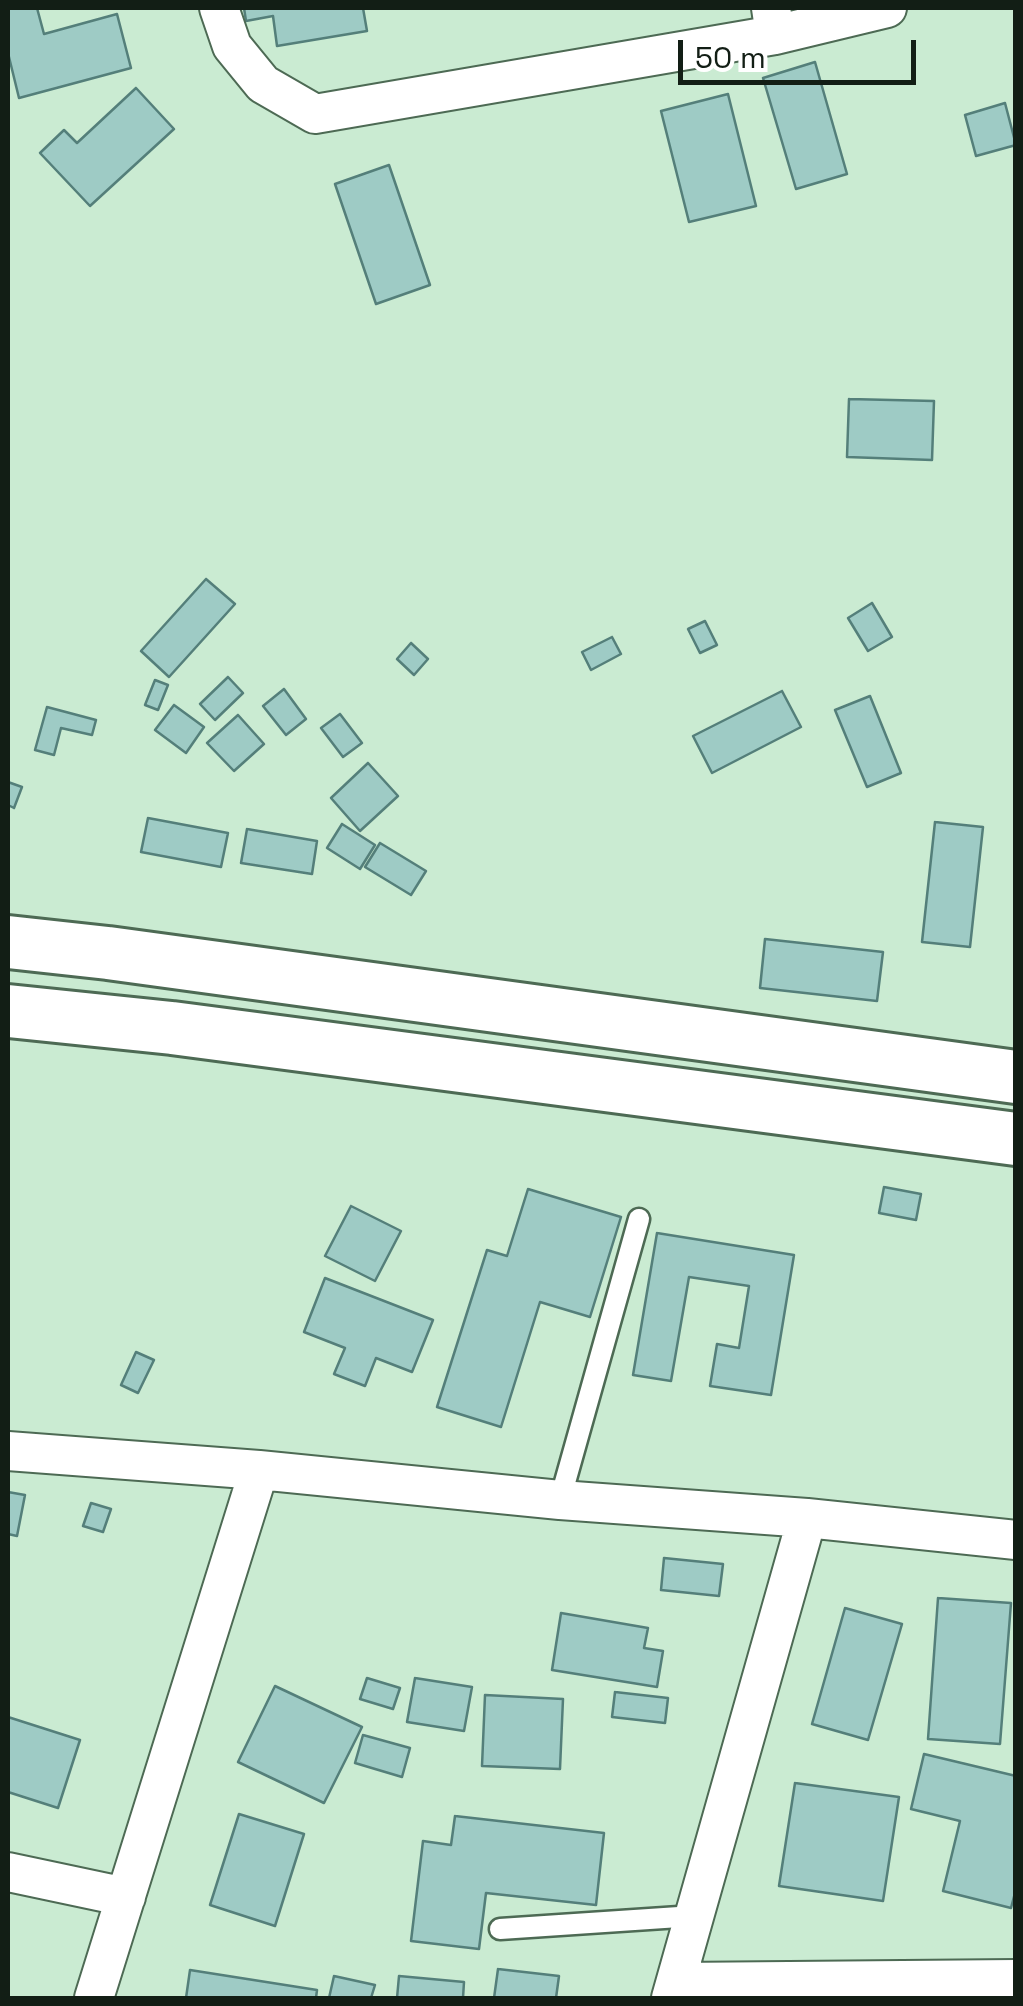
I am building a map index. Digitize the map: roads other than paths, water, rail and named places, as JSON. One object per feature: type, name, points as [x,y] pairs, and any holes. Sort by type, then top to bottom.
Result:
[{"type":"main road","points":[[8,942],[1016,1077]]},
{"type":"main road","points":[[8,1010],[1016,1139]]},
{"type":"street","points":[[219,8],[232,46],[262,84],[316,114],[773,21],[888,8]]},
{"type":"street","points":[[8,1451],[807,1518],[1016,1540]]},
{"type":"street","points":[[94,1998],[259,1470]]},
{"type":"street","points":[[807,1518],[674,1990],[1016,1979]]},
{"type":"street","points":[[8,1872],[126,1896]]},
{"type":"lane","points":[[560,1500],[639,1219]]},
{"type":"lane","points":[[500,1929],[694,1916]]}]
